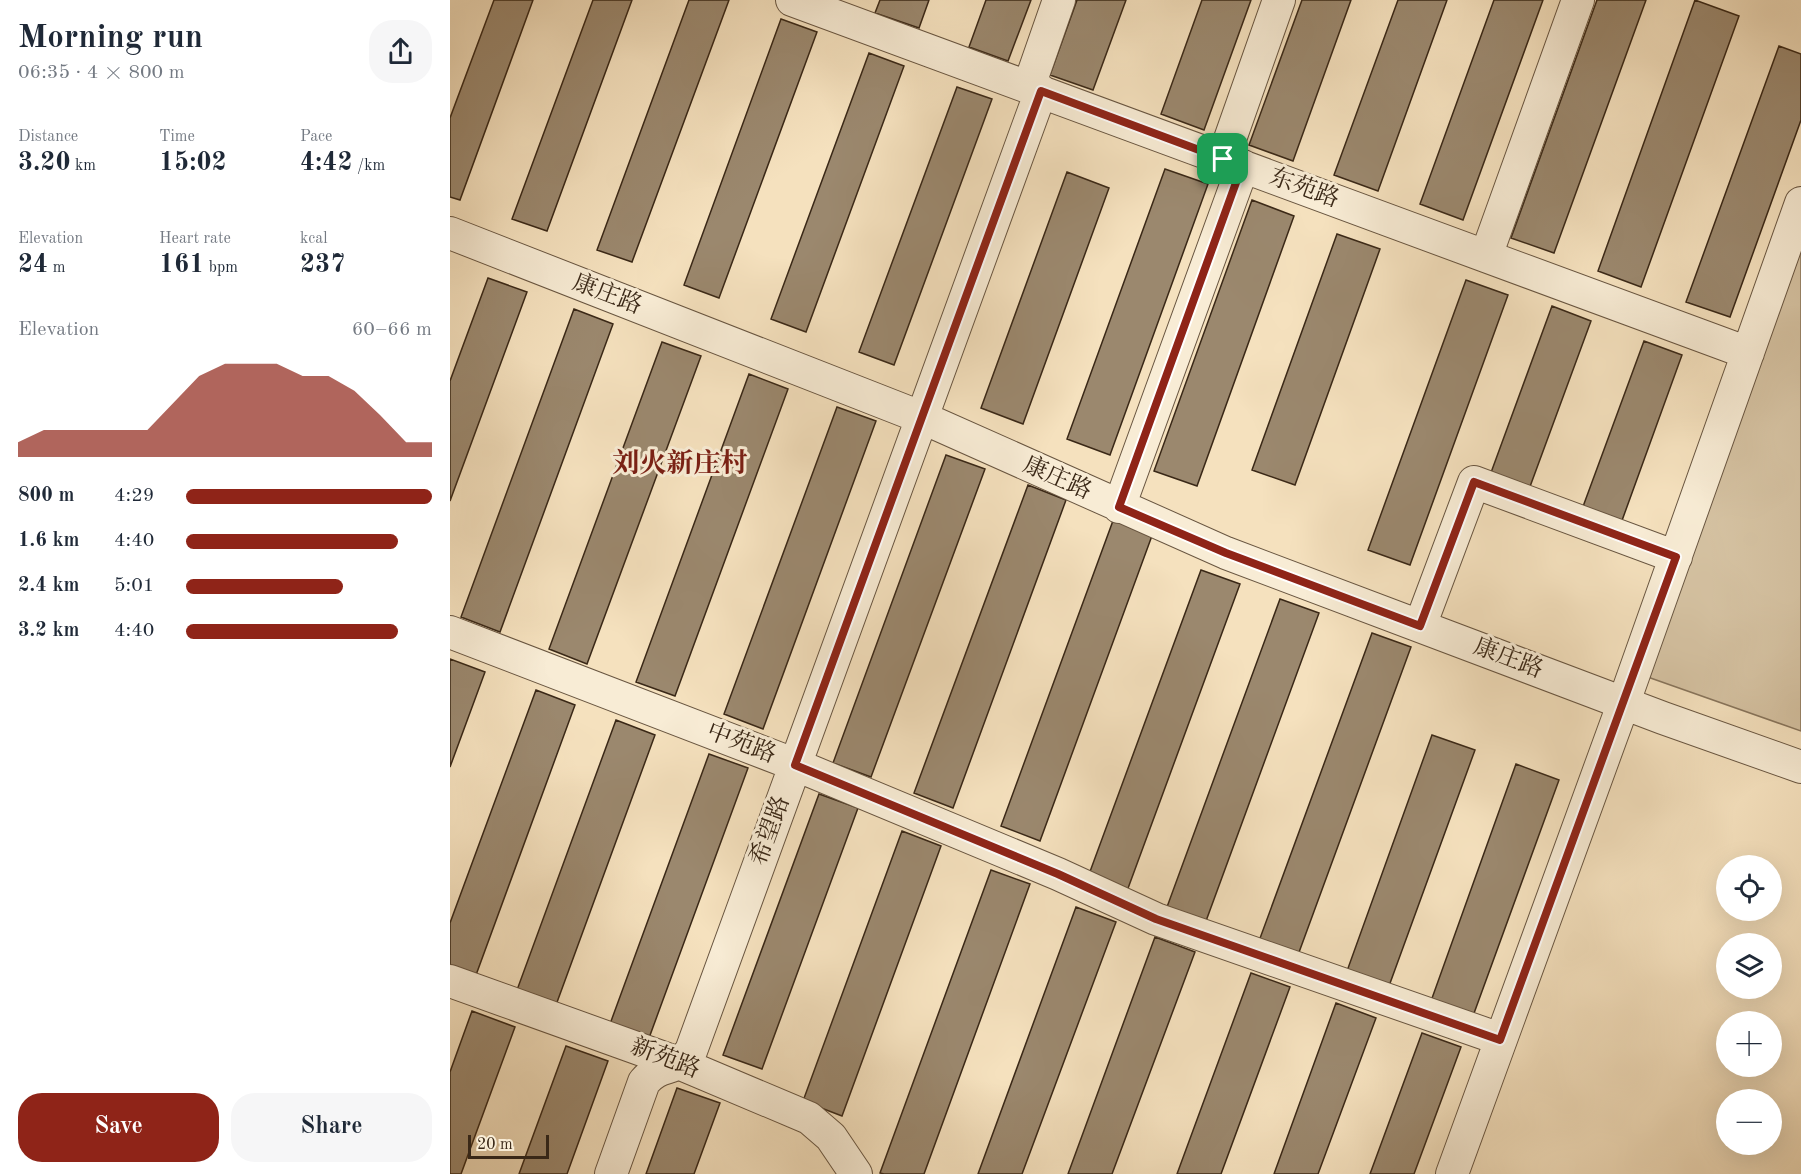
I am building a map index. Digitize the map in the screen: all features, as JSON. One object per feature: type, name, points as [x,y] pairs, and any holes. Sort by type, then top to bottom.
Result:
[{"type":"street","name":"东苑路","points":[[792,0],[1748,353]]},
{"type":"street","name":"希望路","points":[[681,1064],[691,1051],[924,418],[1035,89],[1059,0]]},
{"type":"street","points":[[1119,507],[1233,162],[1279,0]]},
{"type":"street","points":[[1486,256],[1578,0]]},
{"type":"street","points":[[1452,1174],[1624,702],[1801,203]]},
{"type":"street","name":"康庄路","points":[[450,233],[924,418],[1226,553],[1801,767]]},
{"type":"street","points":[[1420,626],[1474,482],[1676,557]]},
{"type":"street","name":"中苑路","points":[[450,632],[795,765],[1058,874],[1156,919],[1500,1040]]},
{"type":"street","name":"新苑路","points":[[450,981],[681,1064],[809,1118],[831,1137],[856,1174]]},
{"type":"street","points":[[611,1174],[644,1082],[653,1071],[681,1064]]},
{"type":"shaded area","points":[[1801,234],[1801,731],[1642,675]]},
{"type":"building","points":[[494,0],[533,0],[460,200],[450,197],[450,118]]},
{"type":"building","points":[[593,0],[632,0],[547,231],[512,219]]},
{"type":"building","points":[[689,0],[729,0],[632,262],[597,250]]},
{"type":"building","points":[[880,0],[929,0],[919,28],[875,13]]},
{"type":"building","points":[[986,0],[1031,0],[1008,61],[969,47]]},
{"type":"building","points":[[1077,0],[1126,0],[1093,90],[1050,75]]},
{"type":"building","points":[[1202,0],[1251,0],[1204,130],[1161,114]]},
{"type":"building","points":[[1302,0],[1351,0],[1293,161],[1249,145]]},
{"type":"building","points":[[1398,0],[1447,0],[1378,191],[1334,175]]},
{"type":"building","points":[[1494,0],[1543,0],[1463,220],[1420,204]]},
{"type":"building","points":[[1597,0],[1646,0],[1554,253],[1511,238]]},
{"type":"building","points":[[1695,0],[1739,16],[1641,287],[1598,271]]},
{"type":"building","points":[[781,19],[817,32],[719,298],[684,285]]},
{"type":"building","points":[[1779,46],[1801,54],[1801,120],[1730,317],[1686,302]]},
{"type":"building","points":[[869,53],[904,66],[806,332],[771,319]]},
{"type":"building","points":[[957,87],[992,99],[894,365],[859,352]]},
{"type":"building","points":[[1165,169],[1208,184],[1110,455],[1067,439]]},
{"type":"building","points":[[1067,172],[1109,188],[1023,424],[981,408]]},
{"type":"building","points":[[1252,200],[1294,216],[1197,486],[1154,471]]},
{"type":"building","points":[[1337,234],[1380,249],[1295,485],[1252,470]]},
{"type":"building","points":[[488,278],[527,292],[450,501],[450,381]]},
{"type":"building","points":[[1466,280],[1508,295],[1410,565],[1368,550]]},
{"type":"building","points":[[1552,306],[1591,321],[1528,492],[1489,478]]},
{"type":"building","points":[[574,309],[613,324],[500,632],[461,617]]},
{"type":"building","points":[[1644,341],[1682,355],[1620,526],[1581,512]]},
{"type":"building","points":[[662,342],[701,356],[587,664],[549,649]]},
{"type":"building","points":[[749,374],[788,389],[675,696],[636,682]]},
{"type":"building","points":[[837,407],[876,421],[763,729],[724,714]]},
{"type":"building","points":[[946,455],[985,469],[871,777],[833,763]]},
{"type":"building","points":[[1028,485],[1066,500],[953,808],[914,793]]},
{"type":"building","points":[[1114,518],[1153,533],[1040,841],[1001,826]]},
{"type":"building","points":[[1201,570],[1240,584],[1127,891],[1088,877]]},
{"type":"building","points":[[1280,599],[1319,613],[1206,921],[1167,907]]},
{"type":"building","points":[[1372,633],[1411,647],[1298,955],[1259,941]]},
{"type":"building","points":[[450,659],[485,672],[450,767]]},
{"type":"building","points":[[536,690],[575,705],[476,975],[450,965],[450,923]]},
{"type":"building","points":[[616,720],[655,735],[556,1005],[517,990]]},
{"type":"building","points":[[1432,735],[1475,750],[1389,986],[1347,971]]},
{"type":"building","points":[[709,754],[748,768],[649,1038],[610,1024]]},
{"type":"building","points":[[1516,764],[1559,780],[1473,1016],[1431,1001]]},
{"type":"building","points":[[819,794],[858,808],[762,1069],[723,1055]]},
{"type":"building","points":[[902,831],[941,846],[842,1116],[803,1101]]},
{"type":"building","points":[[991,870],[1030,884],[924,1174],[880,1173]]},
{"type":"building","points":[[1076,907],[1116,922],[1022,1174],[978,1174]]},
{"type":"building","points":[[1155,937],[1195,952],[1112,1174],[1068,1174]]},
{"type":"building","points":[[1251,973],[1290,987],[1221,1174],[1177,1174]]},
{"type":"building","points":[[1336,1003],[1376,1018],[1318,1174],[1274,1174]]},
{"type":"building","points":[[472,1011],[515,1027],[461,1174],[450,1174],[450,1072]]},
{"type":"building","points":[[1422,1033],[1461,1047],[1414,1174],[1370,1174]]},
{"type":"building","points":[[566,1046],[608,1061],[567,1174],[519,1174]]},
{"type":"building","points":[[677,1088],[720,1103],[694,1174],[646,1174]]},
{"type":"district","name":"刘火新庄村","points":[[680,464]]},
{"type":"route","points":[[1041,91],[1223,159],[1242,166],[1119,507],[1226,553],[1420,626],[1474,482],[1676,557],[1500,1040],[1156,919],[1058,874],[795,765],[924,418],[1041,91]]}]
